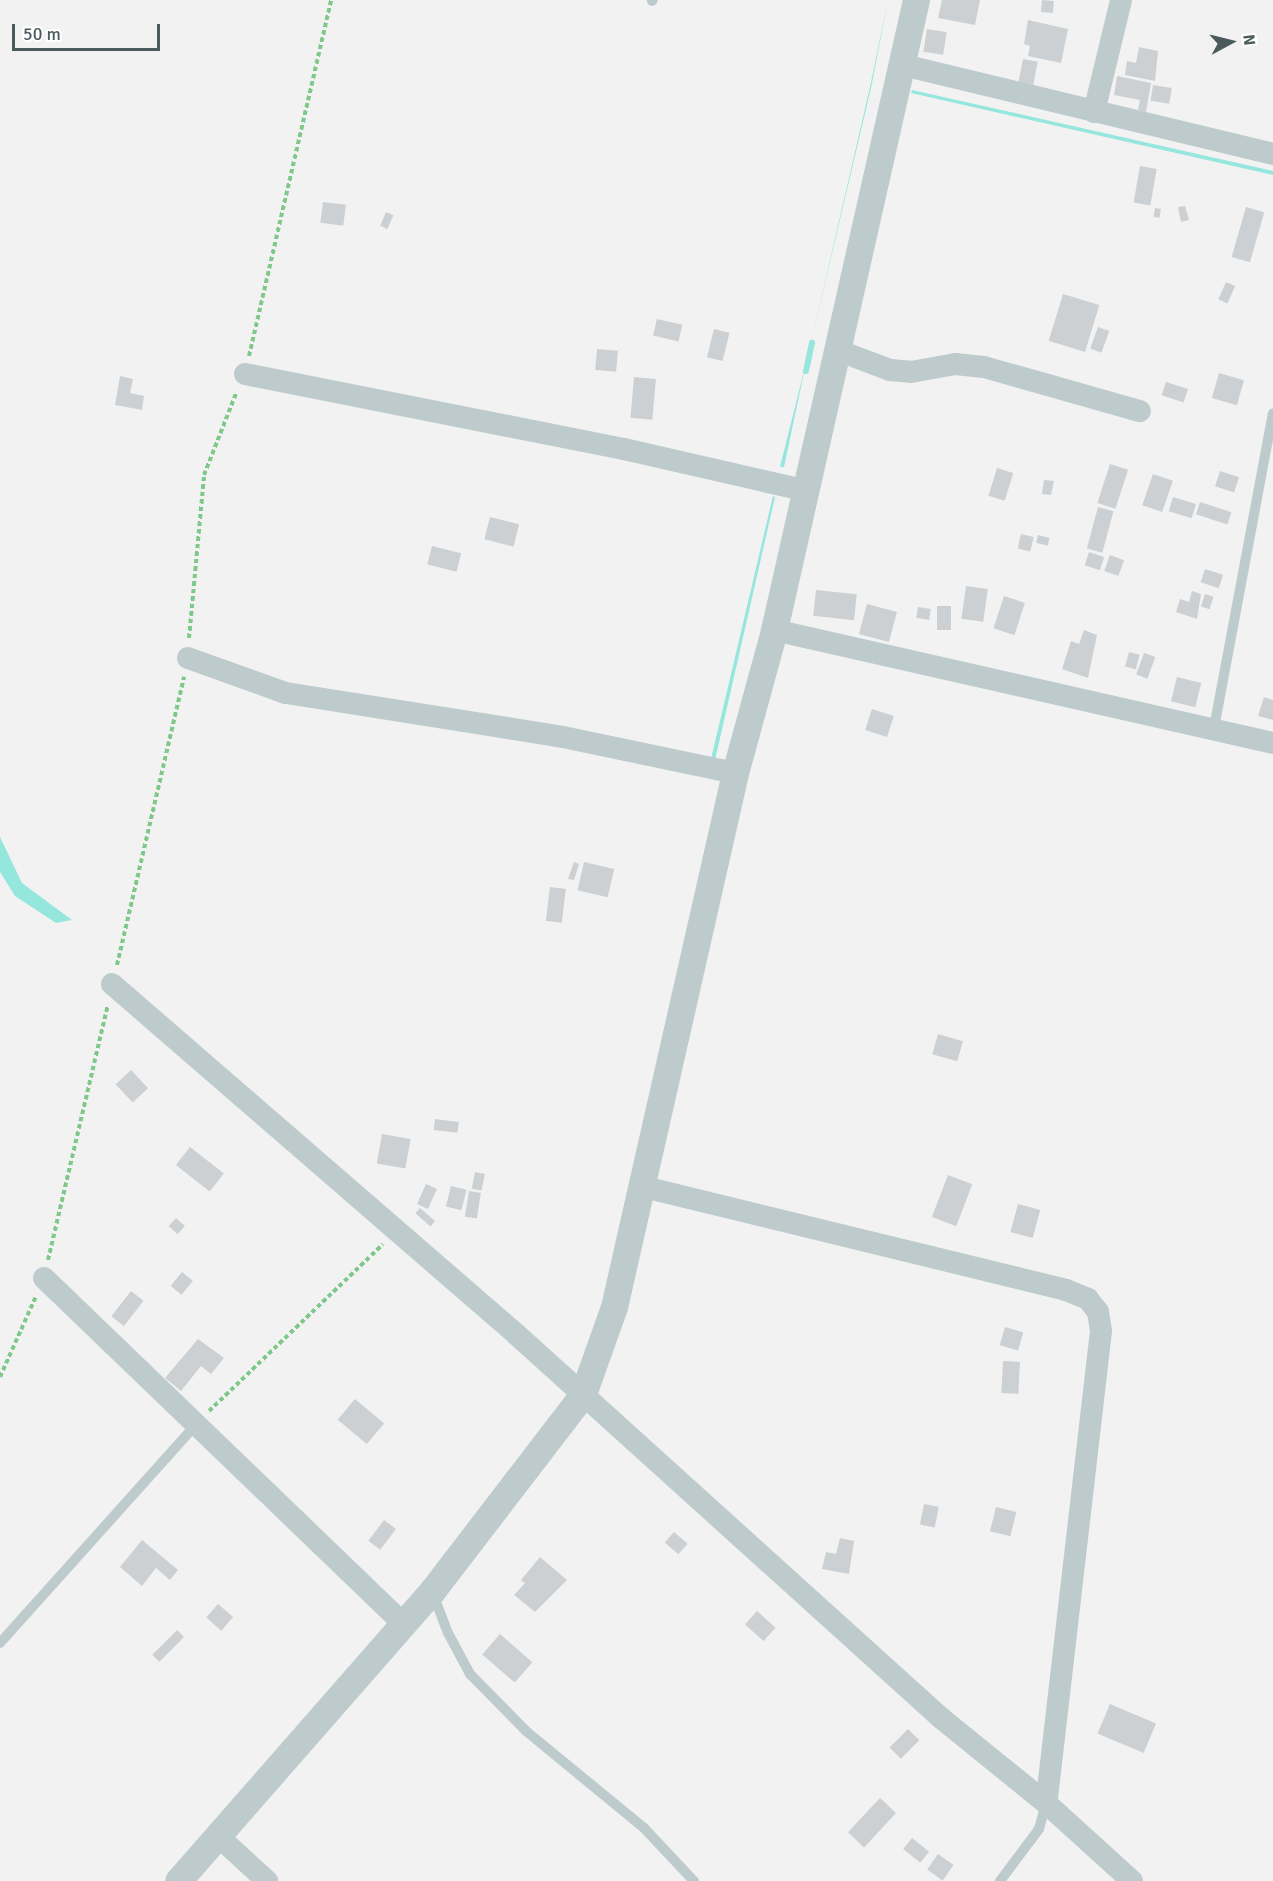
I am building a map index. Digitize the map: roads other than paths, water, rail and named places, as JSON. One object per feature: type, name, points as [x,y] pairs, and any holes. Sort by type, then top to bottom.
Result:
[{"type":"street","points":[[178,1881],[432,1591],[583,1394],[614,1307],[735,773],[774,630],[803,490],[903,65],[916,0]]},
{"type":"street","points":[[1094,112],[1121,0]]},
{"type":"street","points":[[903,65],[1273,154]]},
{"type":"street","points":[[837,350],[890,370],[911,372],[955,364],[984,367],[1140,411]]},
{"type":"street","points":[[245,374],[624,449],[803,490]]},
{"type":"street","points":[[774,630],[1273,743]]},
{"type":"street","points":[[188,658],[286,693],[563,737],[735,773]]},
{"type":"street","points":[[112,984],[395,1233],[583,1394],[941,1718],[1046,1803],[1132,1881]]},
{"type":"street","points":[[640,1186],[1066,1290],[1088,1299],[1098,1312],[1101,1331],[1046,1803]]},
{"type":"street","points":[[44,1278],[194,1426],[402,1623]]},
{"type":"street","points":[[218,1836],[267,1881]]},
{"type":"lane","points":[[1214,728],[1273,413]]},
{"type":"lane","points":[[0,1642],[194,1426]]},
{"type":"lane","points":[[432,1591],[447,1633],[470,1674],[526,1731],[644,1828],[694,1881]]},
{"type":"lane","points":[[1000,1881],[1039,1829],[1046,1803]]},
{"type":"water","points":[[888,0],[871,88],[809,351],[870,87]]},
{"type":"water","points":[[912,90],[1273,171],[1273,175],[911,93]]},
{"type":"water","points":[[806,363],[784,467],[780,467]]},
{"type":"water","points":[[773,496],[775,497],[715,760],[711,759]]},
{"type":"water","points":[[0,837],[22,883],[72,920],[56,923],[15,896],[0,872]]},
{"type":"waterway","points":[[806,371],[812,343]]}]
